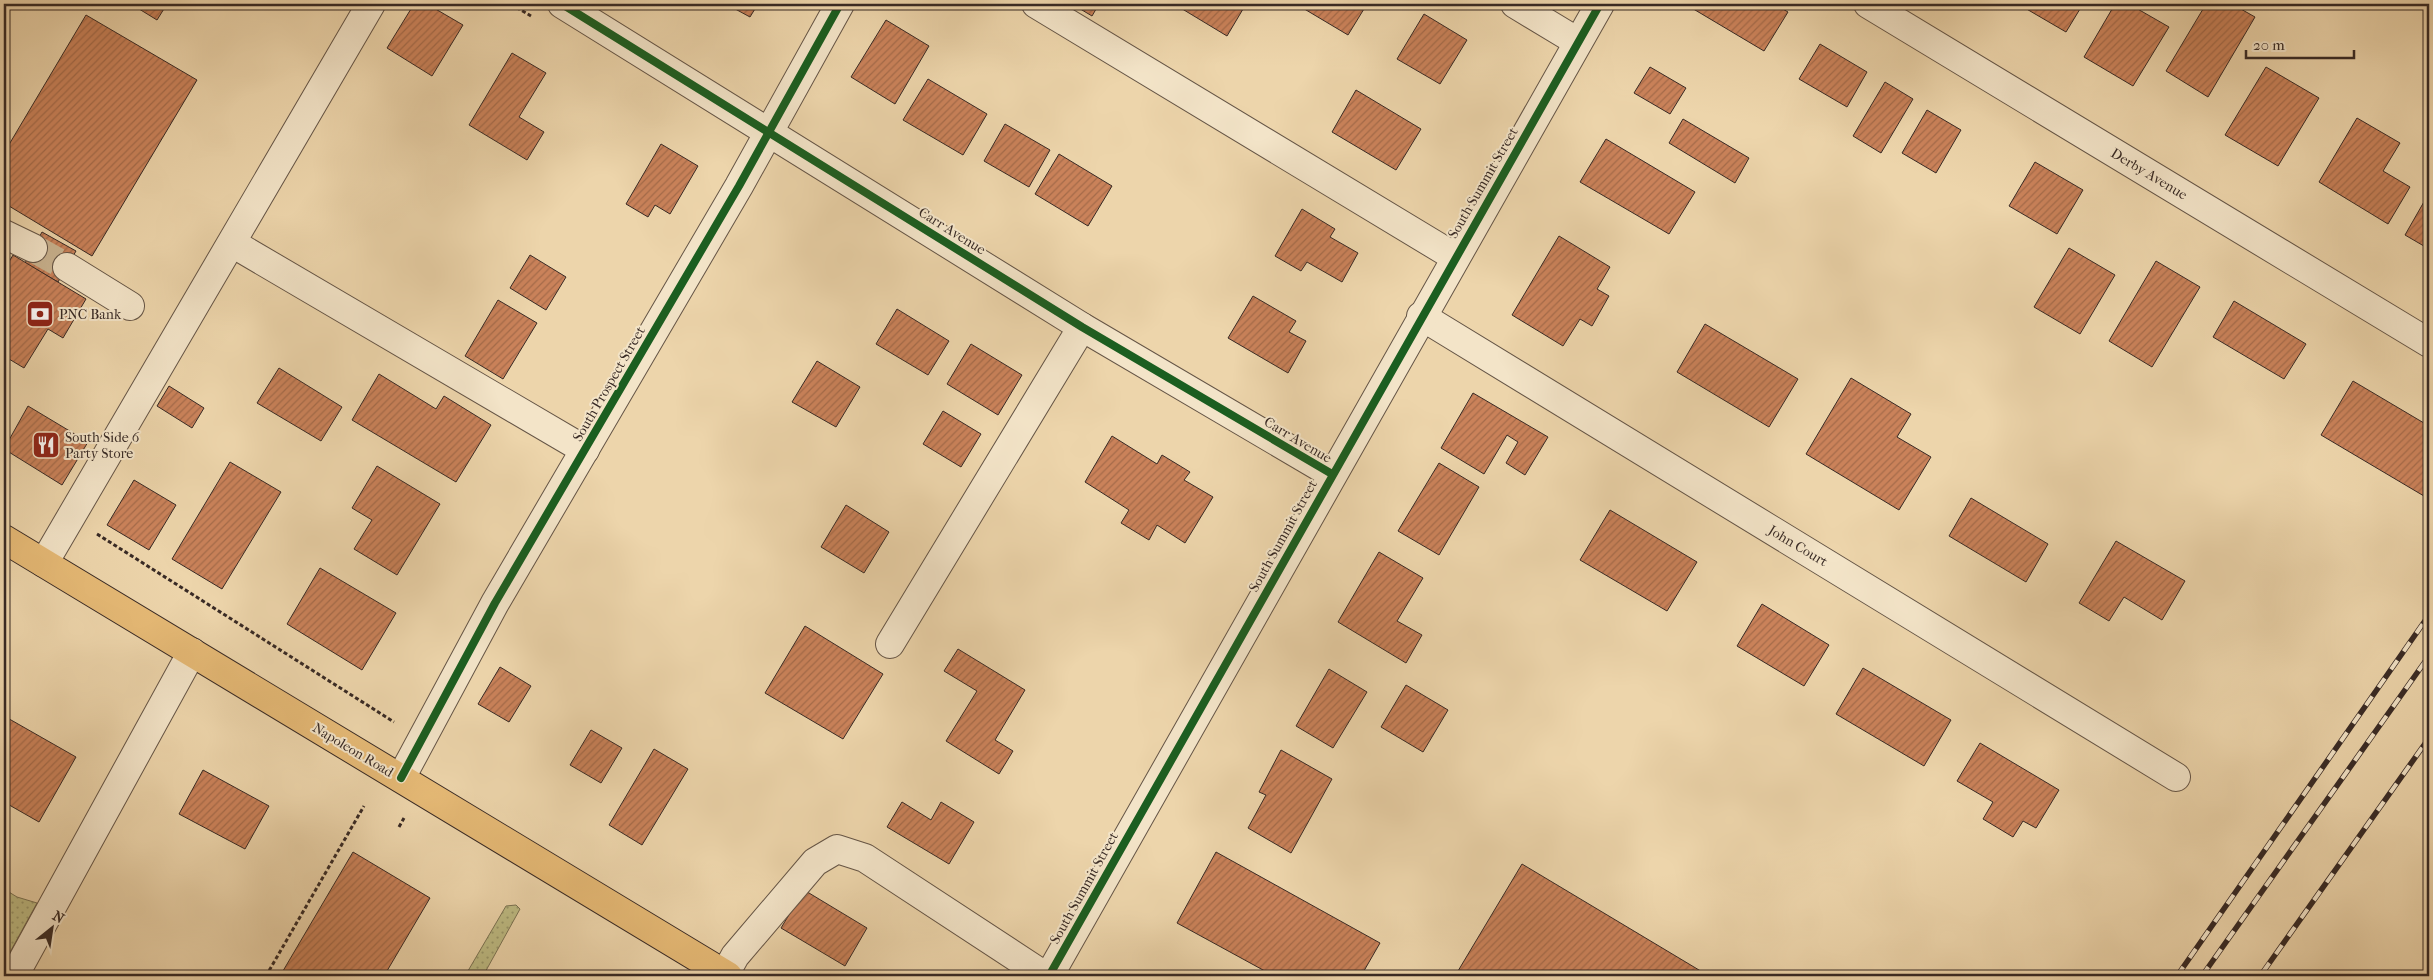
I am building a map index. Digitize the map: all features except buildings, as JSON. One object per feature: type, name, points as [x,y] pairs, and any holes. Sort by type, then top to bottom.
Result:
[{"type":"main road","name":"Napoleon Road","points":[[4,539],[726,976]]},
{"type":"street","points":[[44,563],[371,4]]},
{"type":"street","name":"Carr Avenue","points":[[562,4],[1082,327],[1332,474]]},
{"type":"street","name":"South Prospect Street","points":[[401,778],[495,604],[840,4]]},
{"type":"street","points":[[1036,4],[1455,257]]},
{"type":"street","points":[[1515,4],[1578,42]]},
{"type":"street","name":"South Summit Street","points":[[1049,976],[1421,316],[1600,4]]},
{"type":"street","name":"Derby Avenue","points":[[1868,4],[2429,343]]},
{"type":"street","points":[[4,234],[33,248]]},
{"type":"street","points":[[232,243],[585,450]]},
{"type":"street","points":[[67,267],[130,306]]},
{"type":"street","name":"John Court","points":[[1421,316],[2176,776]]},
{"type":"street","points":[[890,644],[1082,327]]},
{"type":"street","points":[[14,976],[192,652]]},
{"type":"street","points":[[726,976],[735,956],[815,862],[837,849],[865,858],[1045,976]]},
{"type":"path","points":[[92,531],[399,725]]},
{"type":"path","points":[[266,976],[364,806]]},
{"type":"shaded area","points":[[4,889],[17,897],[37,903],[4,963]]},
{"type":"shaded area","points":[[516,905],[520,909],[483,976],[465,976],[506,906]]},
{"type":"tunnel","points":[[33,248],[67,267]]},
{"type":"railway","points":[[2177,976],[2429,615]]},
{"type":"railway","points":[[2202,976],[2429,656]]},
{"type":"railway","points":[[2263,972],[2429,738]]},
{"type":"cycle path","points":[[562,4],[1082,327],[1332,474]]},
{"type":"cycle path","points":[[401,778],[495,603],[739,186],[840,4]]},
{"type":"cycle path","points":[[1049,976],[1600,4]]},
{"type":"place","name":"PNC Bank","points":[[40,314]]},
{"type":"place","name":"South Side 6 Party Store","points":[[46,445]]}]
